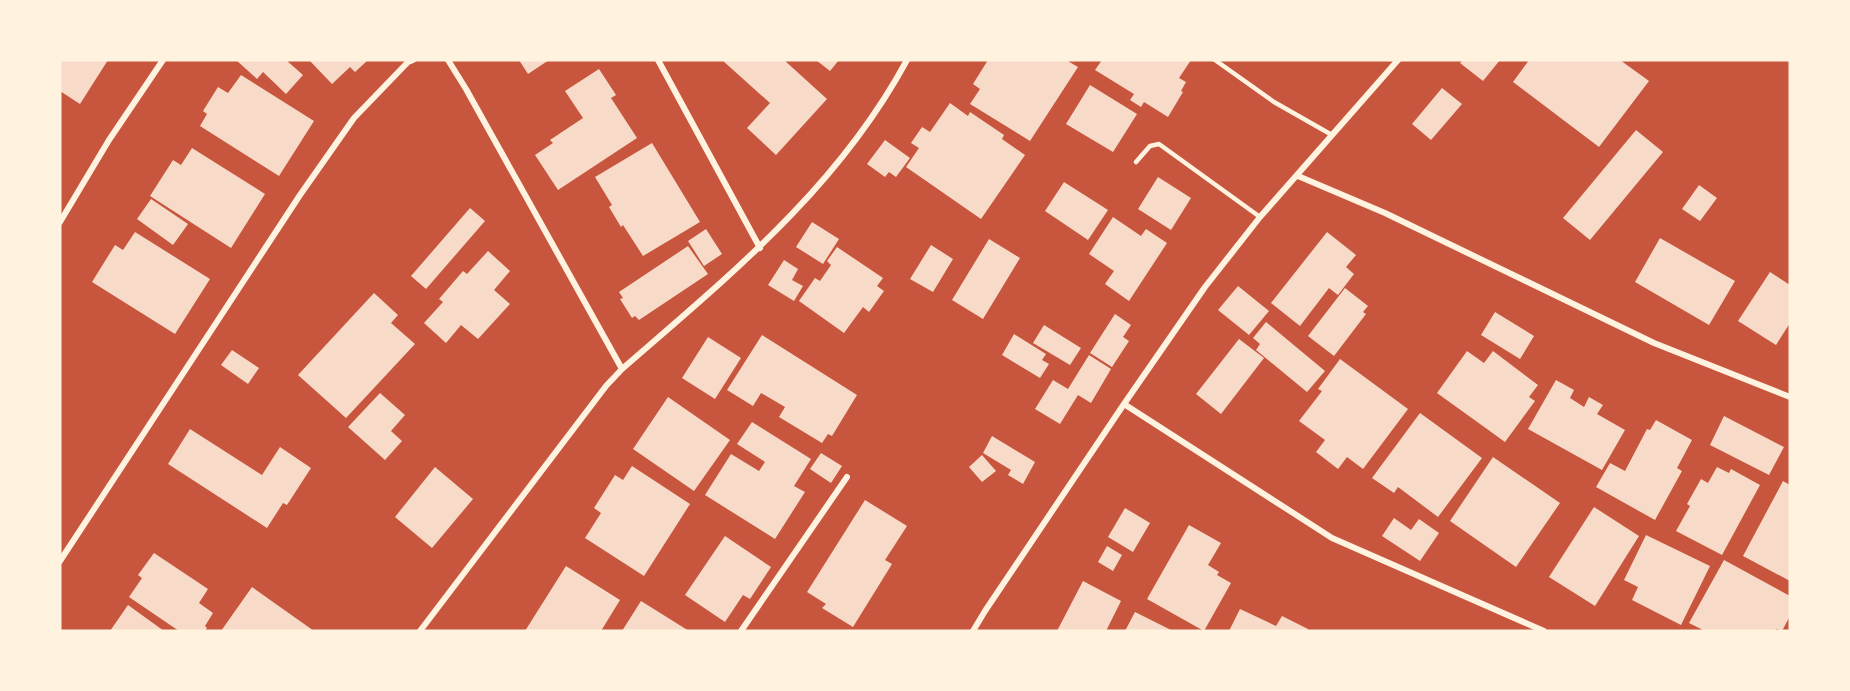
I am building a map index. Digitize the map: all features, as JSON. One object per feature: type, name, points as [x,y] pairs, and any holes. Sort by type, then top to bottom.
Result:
[{"type":"street","points":[[60,222],[109,140],[162,60]]},
{"type":"street","points":[[60,561],[300,195],[354,118],[408,62],[413,60]]},
{"type":"street","points":[[448,60],[622,369]]},
{"type":"street","points":[[658,60],[760,248]]},
{"type":"street","points":[[420,631],[606,386],[622,369],[760,248],[826,179],[887,96],[907,60]]},
{"type":"street","points":[[973,631],[1205,287],[1260,217],[1398,60]]},
{"type":"street","points":[[1298,176],[1385,213],[1654,343],[1790,397]]},
{"type":"street","points":[[1124,404],[1332,538],[1544,631]]},
{"type":"street","points":[[741,631],[847,477]]},
{"type":"lane","points":[[1215,60],[1274,102],[1332,135]]},
{"type":"lane","points":[[1136,162],[1150,146],[1159,144],[1260,217]]},
{"type":"building","points":[[60,60],[108,60],[80,104],[60,91]]},
{"type":"building","points":[[236,60],[286,60],[303,75],[286,94],[263,72],[257,79]]},
{"type":"building","points":[[311,60],[368,60],[355,72],[350,67],[332,84]]},
{"type":"building","points":[[519,60],[549,60],[528,74]]},
{"type":"building","points":[[722,60],[784,60],[827,99],[776,155],[747,128],[770,103]]},
{"type":"building","points":[[816,60],[839,60],[830,71]]},
{"type":"building","points":[[988,60],[1066,60],[1078,67],[1030,141],[970,104],[980,89],[973,84]]},
{"type":"building","points":[[1102,60],[1191,60],[1179,78],[1186,82],[1181,91],[1183,92],[1168,117],[1144,102],[1141,107],[1130,100],[1134,94],[1095,70]]},
{"type":"building","points":[[1463,60],[1500,60],[1483,81],[1460,63]]},
{"type":"building","points":[[1529,60],[1620,60],[1649,81],[1599,147],[1513,82]]},
{"type":"building","points":[[599,69],[616,95],[611,98],[637,138],[558,190],[535,155],[553,143],[550,140],[583,118],[565,91]]},
{"type":"building","points":[[241,75],[314,121],[279,176],[200,126],[207,114],[203,111],[218,87],[228,93]]},
{"type":"building","points":[[1090,85],[1137,114],[1113,152],[1066,124]]},
{"type":"building","points":[[1442,88],[1462,104],[1431,140],[1412,124]]},
{"type":"building","points":[[950,103],[968,116],[970,112],[1004,135],[1002,139],[1025,155],[981,219],[906,167],[919,148],[911,143],[922,127],[930,132]]},
{"type":"building","points":[[1636,130],[1663,152],[1590,240],[1563,218]]},
{"type":"building","points":[[885,140],[910,158],[896,177],[889,172],[885,177],[867,164]]},
{"type":"building","points":[[652,143],[700,222],[643,256],[623,225],[621,227],[609,207],[612,205],[595,177]]},
{"type":"building","points":[[192,148],[265,194],[231,248],[150,196],[173,160],[181,165]]},
{"type":"building","points":[[1158,177],[1191,198],[1171,230],[1138,209]]},
{"type":"building","points":[[1064,182],[1108,210],[1088,240],[1045,211]]},
{"type":"building","points":[[1699,185],[1717,198],[1700,221],[1682,209]]},
{"type":"building","points":[[151,199],[188,224],[173,245],[137,219]]},
{"type":"building","points":[[470,208],[485,221],[426,289],[411,276]]},
{"type":"building","points":[[1113,217],[1141,236],[1146,229],[1167,243],[1129,301],[1105,284],[1114,271],[1089,254]]},
{"type":"building","points":[[812,222],[839,239],[823,264],[796,247]]},
{"type":"building","points":[[706,229],[722,254],[704,266],[688,241]]},
{"type":"building","points":[[135,232],[210,279],[175,334],[92,282],[115,245],[123,250]]},
{"type":"building","points":[[1327,232],[1356,255],[1346,267],[1354,274],[1338,295],[1329,288],[1300,326],[1271,303]]},
{"type":"building","points":[[1660,238],[1735,281],[1709,325],[1635,282]]},
{"type":"building","points":[[989,239],[1020,258],[983,319],[952,300]]},
{"type":"building","points":[[931,245],[953,259],[933,292],[910,279]]},
{"type":"building","points":[[688,246],[708,274],[639,320],[635,316],[632,318],[620,299],[623,298],[619,292]]},
{"type":"building","points":[[837,247],[883,278],[877,286],[884,291],[869,312],[863,307],[844,333],[799,301],[815,278],[820,281],[831,265],[827,261]]},
{"type":"building","points":[[488,251],[510,271],[494,290],[510,304],[478,339],[461,325],[446,343],[424,323],[443,302],[439,299],[463,271],[467,274]]},
{"type":"building","points":[[784,260],[798,269],[792,280],[803,286],[794,301],[768,285]]},
{"type":"building","points":[[1770,272],[1790,285],[1790,323],[1776,345],[1738,321]]},
{"type":"building","points":[[1238,286],[1269,311],[1249,335],[1218,310]]},
{"type":"building","points":[[1345,288],[1368,306],[1363,312],[1366,314],[1334,356],[1308,336]]},
{"type":"building","points":[[374,293],[398,315],[391,323],[415,344],[346,418],[298,375]]},
{"type":"building","points":[[1495,312],[1534,336],[1520,359],[1481,335]]},
{"type":"building","points":[[1115,314],[1131,325],[1123,337],[1129,341],[1112,367],[1090,353]]},
{"type":"building","points":[[1266,322],[1325,371],[1307,392],[1256,350],[1260,344],[1253,338]]},
{"type":"building","points":[[1044,325],[1081,348],[1070,365],[1033,343]]},
{"type":"building","points":[[1014,334],[1046,354],[1042,360],[1049,364],[1040,378],[1002,355]]},
{"type":"building","points":[[762,335],[857,395],[832,436],[828,434],[822,443],[779,417],[785,407],[761,393],[753,406],[727,390]]},
{"type":"building","points":[[708,337],[741,358],[715,399],[682,378]]},
{"type":"building","points":[[1239,339],[1264,358],[1221,414],[1196,394]]},
{"type":"building","points":[[232,350],[259,368],[248,384],[221,365]]},
{"type":"building","points":[[1467,351],[1484,363],[1493,351],[1538,385],[1529,397],[1535,401],[1505,442],[1437,393]]},
{"type":"building","points":[[1089,355],[1111,369],[1091,403],[1078,395],[1060,424],[1035,409],[1053,380],[1068,389]]},
{"type":"building","points":[[1340,359],[1408,409],[1363,469],[1347,457],[1338,469],[1316,452],[1325,440],[1299,421],[1322,391],[1318,389]]},
{"type":"building","points":[[1556,380],[1574,390],[1570,398],[1584,407],[1589,397],[1603,405],[1597,414],[1625,430],[1602,470],[1528,429]]},
{"type":"building","points":[[380,393],[405,415],[391,431],[402,441],[385,460],[348,427]]},
{"type":"building","points":[[668,397],[730,440],[694,491],[633,449]]},
{"type":"building","points":[[1420,413],[1482,458],[1438,517],[1398,487],[1394,493],[1372,478]]},
{"type":"building","points":[[1724,416],[1784,447],[1769,475],[1710,445]]},
{"type":"building","points":[[1656,420],[1692,440],[1677,468],[1682,471],[1655,520],[1596,487],[1610,463],[1625,471],[1647,429],[1650,430]]},
{"type":"building","points":[[752,422],[811,459],[794,486],[805,492],[775,539],[705,495],[731,454],[759,471],[765,462],[737,444]]},
{"type":"building","points":[[190,429],[262,475],[280,447],[311,468],[287,505],[283,503],[267,528],[168,464]]},
{"type":"building","points":[[992,436],[1035,462],[1023,484],[1008,475],[1011,470],[983,453]]},
{"type":"building","points":[[821,453],[842,466],[831,483],[810,469]]},
{"type":"building","points":[[982,455],[996,471],[982,482],[969,467]]},
{"type":"building","points":[[1493,457],[1560,503],[1516,567],[1450,521]]},
{"type":"building","points":[[632,466],[690,504],[644,576],[585,538],[601,513],[594,508],[615,475],[623,480]]},
{"type":"building","points":[[435,467],[473,499],[432,548],[395,517]]},
{"type":"building","points":[[1717,467],[1729,473],[1731,469],[1760,485],[1722,555],[1676,531],[1701,479],[1708,483]]},
{"type":"building","points":[[1783,481],[1790,485],[1790,581],[1743,556]]},
{"type":"building","points":[[865,500],[907,526],[885,560],[892,564],[853,627],[822,608],[826,604],[807,592]]},
{"type":"building","points":[[1594,507],[1639,536],[1595,606],[1549,577]]},
{"type":"building","points":[[1125,508],[1150,523],[1133,552],[1108,537]]},
{"type":"building","points":[[1394,518],[1411,530],[1419,519],[1439,533],[1420,561],[1382,536]]},
{"type":"building","points":[[1189,525],[1221,543],[1208,565],[1219,572],[1217,575],[1231,583],[1204,631],[1147,599]]},
{"type":"building","points":[[1646,535],[1710,566],[1681,625],[1632,600],[1638,587],[1624,580]]},
{"type":"building","points":[[725,536],[771,567],[750,599],[743,595],[725,622],[685,595]]},
{"type":"building","points":[[1107,546],[1122,555],[1113,571],[1098,562]]},
{"type":"building","points":[[154,553],[208,589],[199,603],[213,613],[205,626],[207,628],[205,631],[179,631],[129,597],[142,578],[138,575]]},
{"type":"building","points":[[1724,560],[1790,596],[1790,616],[1782,631],[1776,629],[1775,631],[1705,631],[1689,623]]},
{"type":"building","points":[[566,566],[620,600],[601,631],[525,631]]},
{"type":"building","points":[[1083,581],[1121,601],[1106,631],[1057,631]]},
{"type":"building","points":[[252,587],[314,631],[221,631]]},
{"type":"building","points":[[641,601],[689,631],[622,631]]},
{"type":"building","points":[[128,605],[164,631],[110,631]]},
{"type":"building","points":[[1240,609],[1276,626],[1282,616],[1308,629],[1307,631],[1229,631]]},
{"type":"building","points":[[1135,612],[1173,631],[1125,631]]}]
